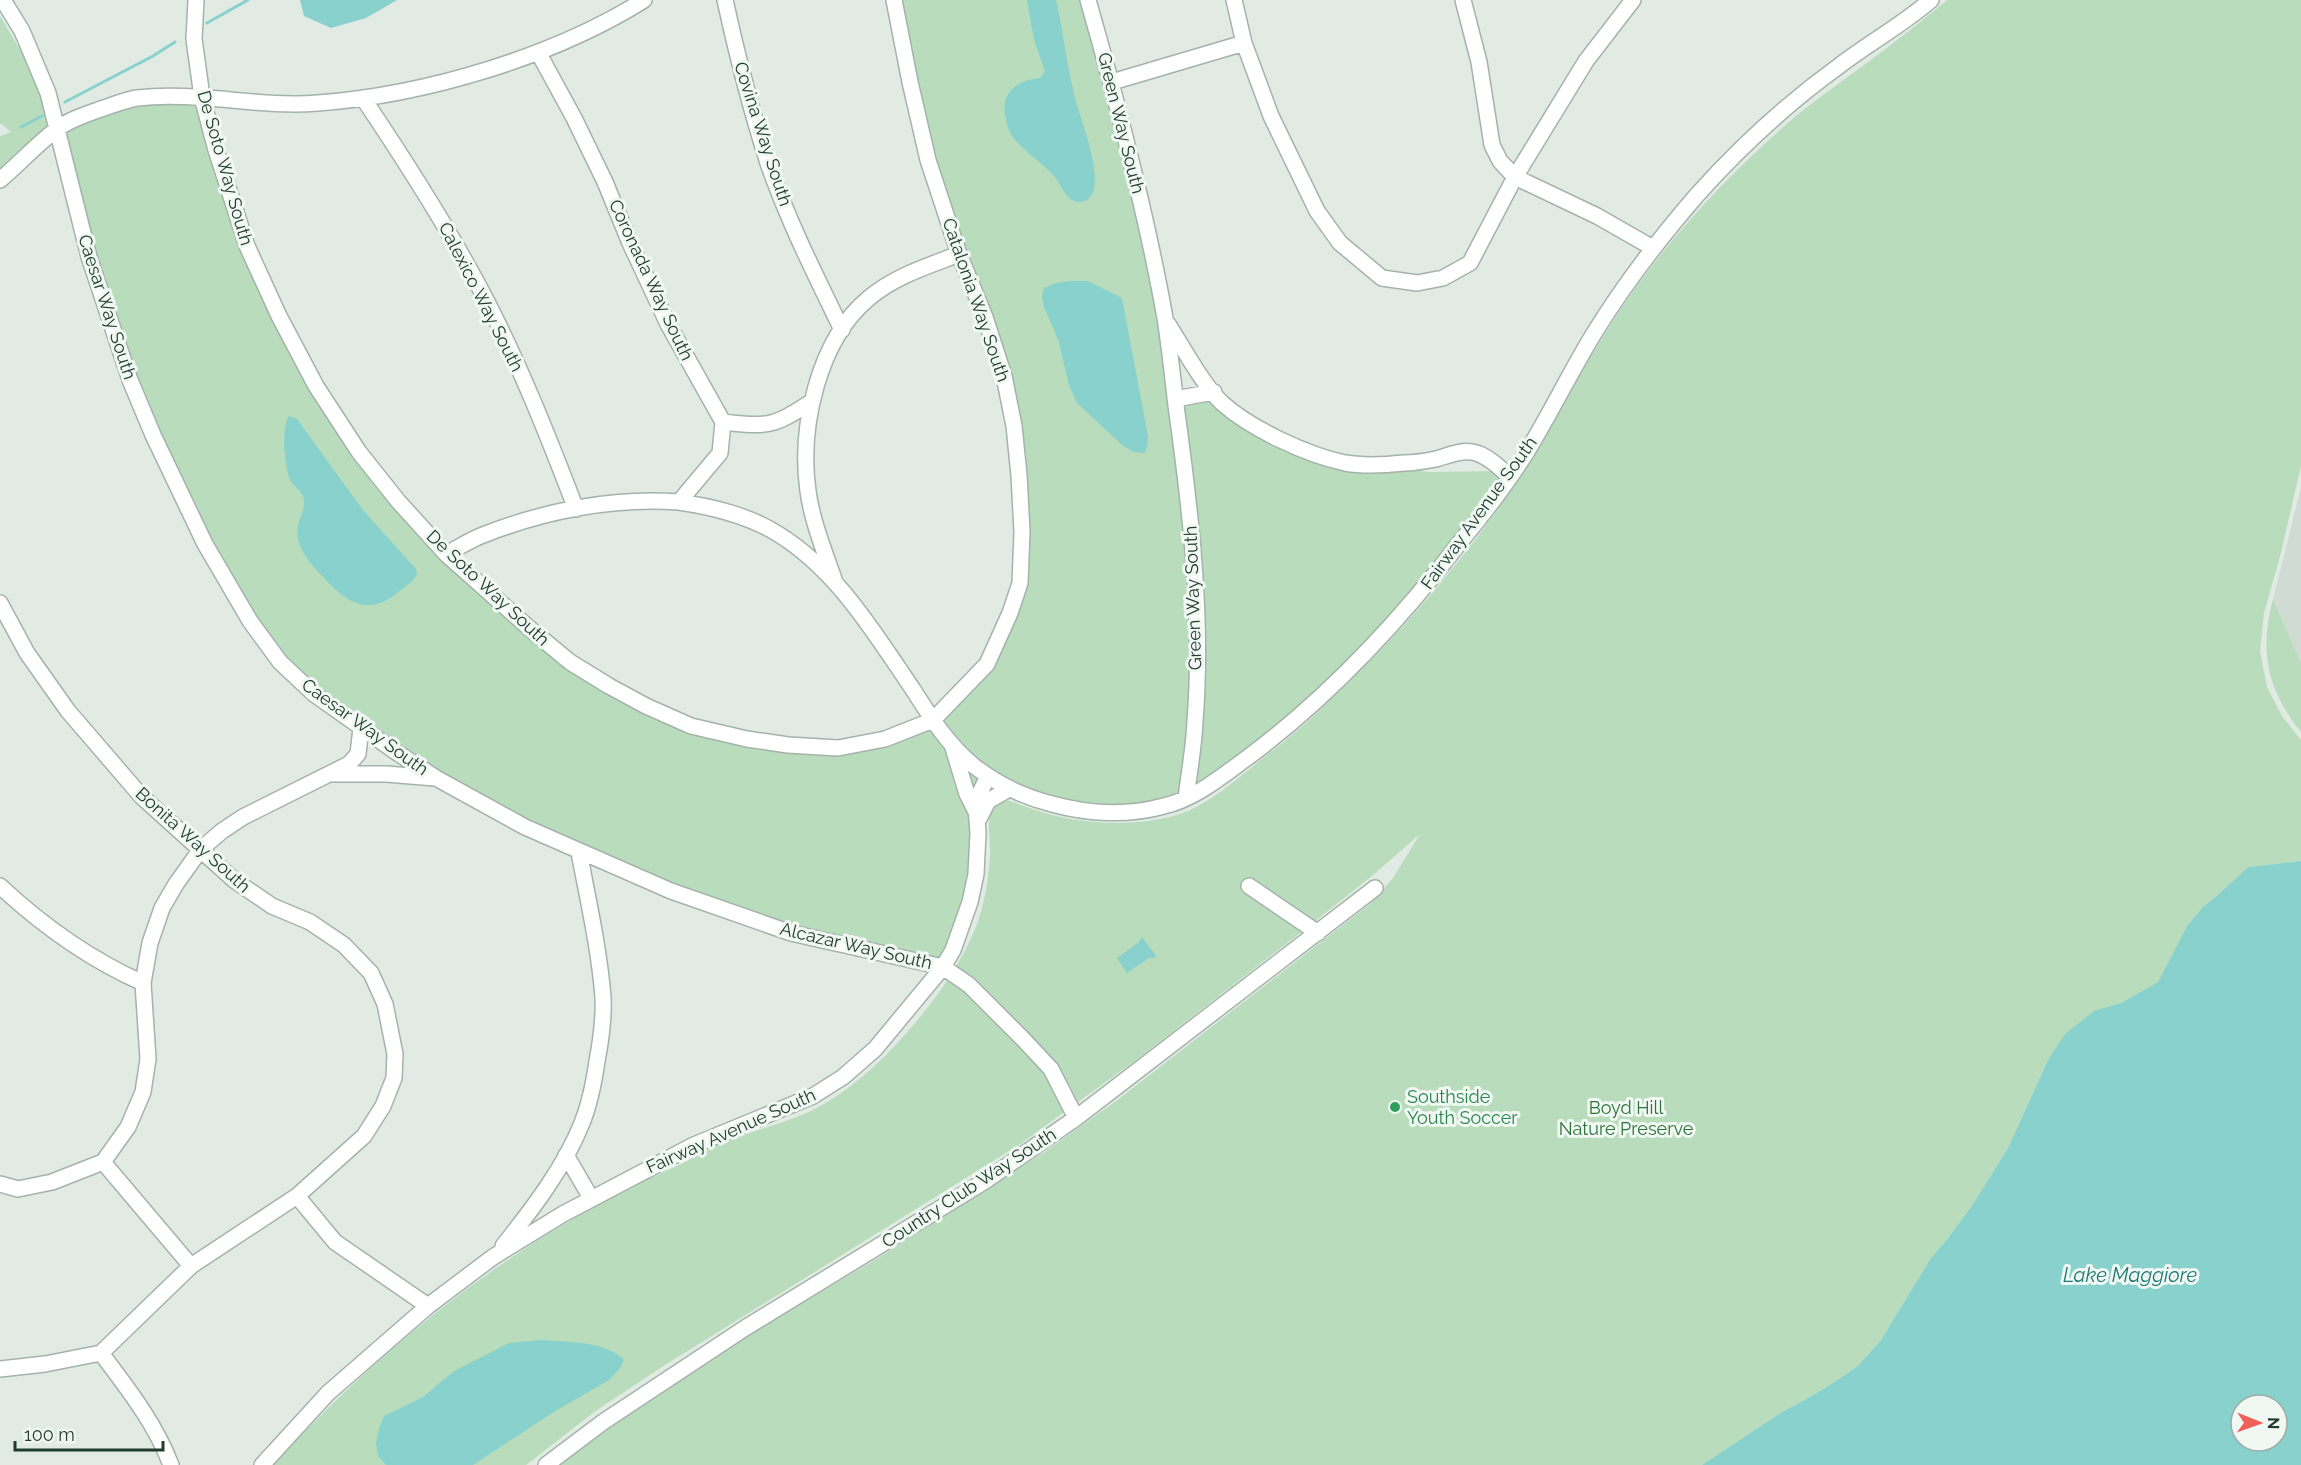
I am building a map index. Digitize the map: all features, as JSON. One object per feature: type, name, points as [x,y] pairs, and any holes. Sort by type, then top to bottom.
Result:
[{"type":"street","name":"Caesar Way South","points":[[1,0],[22,31],[38,65],[58,128],[89,257],[126,370],[153,435],[205,544],[250,621],[280,662],[314,694],[361,728],[436,778],[525,827],[579,852]]},
{"type":"street","name":"De Soto Way South","points":[[196,0],[194,39],[202,97],[216,150],[247,246],[279,316],[311,376],[359,452],[398,501],[446,554],[570,662],[646,706],[691,726],[747,739],[788,745],[838,748],[885,739],[933,720]]},
{"type":"street","points":[[0,180],[58,128],[80,116],[134,99],[167,96],[202,97],[275,104],[317,103],[363,98],[423,86],[538,52],[584,33],[644,0]]},
{"type":"street","name":"Covina Way South","points":[[725,0],[737,54],[769,164],[801,244],[842,330]]},
{"type":"street","name":"Catalonia Way South","points":[[894,0],[928,160],[959,254],[985,317],[1004,376],[1014,426],[1022,532],[1020,583],[1010,613],[987,664],[933,720]]},
{"type":"street","name":"Green Way South","points":[[1088,0],[1112,82],[1165,318],[1185,466],[1195,572],[1197,690],[1186,798]]},
{"type":"street","points":[[1234,0],[1244,43],[1271,116],[1317,211],[1340,243],[1363,265],[1382,278],[1417,283],[1443,278],[1470,263],[1515,177],[1586,61],[1633,0]]},
{"type":"street","points":[[1462,0],[1479,62],[1492,144],[1500,161],[1515,177],[1598,216],[1653,248]]},
{"type":"street","name":"Fairway Avenue South","points":[[835,581],[869,625],[952,745],[975,767],[1009,789],[1075,810],[1104,813],[1165,806],[1186,798],[1221,778],[1284,731],[1346,673],[1402,615],[1510,477],[1528,450],[1594,333],[1653,248],[1699,193],[1743,148],[1784,111],[1840,65],[1908,20],[1931,0]]},
{"type":"street","points":[[1112,82],[1244,43]]},
{"type":"street","name":"Coronada Way South","points":[[538,52],[600,171],[668,324],[723,422]]},
{"type":"street","name":"Calexico Way South","points":[[363,98],[427,195],[484,296],[541,416],[576,509]]},
{"type":"street","points":[[835,581],[818,533],[808,491],[806,438],[811,402],[824,362],[853,313],[869,298],[888,284],[959,254]]},
{"type":"street","name":"Green Way South","points":[[1165,318],[1192,363],[1221,402],[1255,427],[1300,448],[1345,463],[1405,463],[1473,452],[1494,463],[1510,477]]},
{"type":"street","points":[[1175,399],[1214,392]]},
{"type":"street","points":[[679,502],[720,453],[723,422],[750,425],[772,424],[811,402]]},
{"type":"street","points":[[446,554],[481,535],[520,522],[576,509],[627,501],[679,502],[701,505],[747,518],[778,534],[835,581]]},
{"type":"street","name":"Bonita Way South","points":[[0,603],[27,653],[68,711],[142,797],[234,880],[272,906],[310,922],[344,945],[371,973],[385,1004],[395,1054],[394,1078],[383,1106],[364,1136],[297,1196],[191,1266],[101,1353]]},
{"type":"street","points":[[0,1184],[18,1189],[52,1182],[103,1161],[128,1127],[143,1092],[148,1059],[143,983],[150,944],[162,908],[176,884],[201,849],[222,831],[243,817],[349,764],[358,754],[361,728]]},
{"type":"street","points":[[952,745],[977,818]]},
{"type":"street","points":[[330,774],[386,774],[436,778]]},
{"type":"street","name":"Fairway Avenue South","points":[[262,1465],[328,1393],[428,1306],[493,1257],[527,1234],[591,1198],[694,1145],[813,1096],[843,1077],[876,1049],[943,967],[953,950],[970,902],[976,874],[977,800],[988,776]]},
{"type":"street","points":[[977,818],[988,801],[1009,789]]},
{"type":"street","points":[[493,1257],[525,1218],[566,1155],[582,1122],[593,1085],[601,1041],[603,1010],[600,964],[579,852]]},
{"type":"street","name":"Alcazar Way South","points":[[579,852],[671,891],[791,933],[943,967],[969,985],[1051,1069],[1076,1119]]},
{"type":"street","points":[[0,886],[38,921],[77,948],[110,968],[143,983]]},
{"type":"street","points":[[1249,886],[1318,933]]},
{"type":"street","name":"Country Club Way South","points":[[546,1465],[603,1422],[745,1328],[985,1181],[1076,1119],[1376,888]]},
{"type":"street","points":[[566,1155],[591,1198]]},
{"type":"street","points":[[103,1161],[191,1266]]},
{"type":"street","points":[[297,1196],[335,1242],[428,1306]]},
{"type":"street","points":[[0,1369],[45,1364],[101,1353],[140,1404],[162,1441],[171,1465]]},
{"type":"shaded area","points":[[2301,487],[2301,663],[2273,599]]},
{"type":"green space","points":[[900,0],[1082,0],[1133,197],[1159,320],[1189,572],[1192,691],[1185,792],[1163,801],[1108,807],[1050,799],[999,776],[961,746],[941,721],[1015,615],[1025,470],[929,137]]},
{"type":"green space","name":"Boyd Hill Nature Preserve","points":[[1947,0],[2301,0],[2301,466],[2281,553],[2264,613],[2260,651],[2267,687],[2282,716],[2301,740],[2301,861],[2248,867],[2203,907],[2187,926],[2158,982],[2121,1003],[2094,1012],[2048,1060],[2008,1148],[1973,1204],[1931,1258],[1881,1340],[1858,1366],[1822,1390],[1779,1414],[1702,1465],[559,1465],[716,1355],[878,1258],[1046,1151],[1116,1101],[1370,904],[1393,878],[1420,834],[1372,876],[1286,944],[1136,1060],[1019,1145],[665,1365],[597,1410],[526,1465],[273,1465],[354,1383],[397,1345],[442,1308],[536,1242],[586,1212],[715,1146],[823,1105],[876,1064],[898,1043],[925,1011],[950,976],[971,939],[986,888],[990,855],[989,819],[997,800],[1006,800],[1050,814],[1086,821],[1118,823],[1165,818],[1192,809],[1216,795],[1302,726],[1402,628],[1473,543],[1537,452],[1625,303],[1677,235],[1705,203],[1765,143],[1793,119]]},
{"type":"green space","points":[[0,16],[35,75],[51,127],[0,172],[0,136],[11,132],[0,123]]},
{"type":"green space","points":[[169,102],[193,102],[200,107],[267,303],[405,518],[638,709],[788,750],[931,726],[988,781],[973,844],[965,901],[940,961],[793,928],[674,886],[527,823],[438,773],[318,691],[284,659],[255,619],[210,542],[135,379],[95,256],[64,131],[115,112]]},
{"type":"green space","points":[[1211,398],[1252,432],[1395,469],[1431,472],[1494,471],[1502,478],[1398,612],[1280,727],[1197,785],[1204,691],[1182,403]]},
{"type":"green space","points":[[2273,599],[2301,663],[2301,732],[2280,701],[2269,669],[2267,636]]},
{"type":"water","points":[[300,0],[397,0],[366,18],[331,28],[304,16]]},
{"type":"water","points":[[1027,0],[1056,0],[1074,94],[1089,143],[1094,169],[1093,192],[1090,198],[1084,201],[1071,199],[1055,177],[1017,142],[1008,126],[1005,102],[1008,95],[1017,85],[1040,78],[1045,71],[1034,40]]},
{"type":"water","points":[[1070,281],[1088,281],[1122,298],[1148,436],[1144,453],[1133,452],[1121,444],[1077,403],[1069,385],[1058,339],[1044,307],[1042,296],[1044,288]]},
{"type":"water","points":[[289,416],[297,419],[363,510],[416,569],[417,574],[414,579],[390,598],[370,605],[351,601],[333,587],[304,554],[297,532],[304,498],[289,477],[285,459],[284,439]]},
{"type":"water","name":"Lake Maggiore","points":[[2301,861],[2301,1465],[1702,1465],[1779,1414],[1822,1390],[1858,1366],[1881,1340],[1931,1258],[1973,1204],[2008,1148],[2048,1060],[2065,1034],[2094,1011],[2121,1003],[2158,982],[2187,926],[2203,907],[2248,867]]},
{"type":"water","points":[[1142,937],[1156,956],[1149,958],[1127,973],[1117,958],[1139,942]]},
{"type":"water","points":[[542,1340],[597,1346],[607,1349],[624,1360],[609,1380],[552,1413],[473,1465],[386,1465],[378,1456],[376,1443],[384,1416],[423,1397],[454,1371],[509,1343]]},
{"type":"waterway","points":[[207,23],[248,0]]},
{"type":"waterway","points":[[65,102],[175,42]]},
{"type":"waterway","points":[[21,127],[42,116]]},
{"type":"place","name":"Southside Youth Soccer","points":[[1395,1107]]}]
